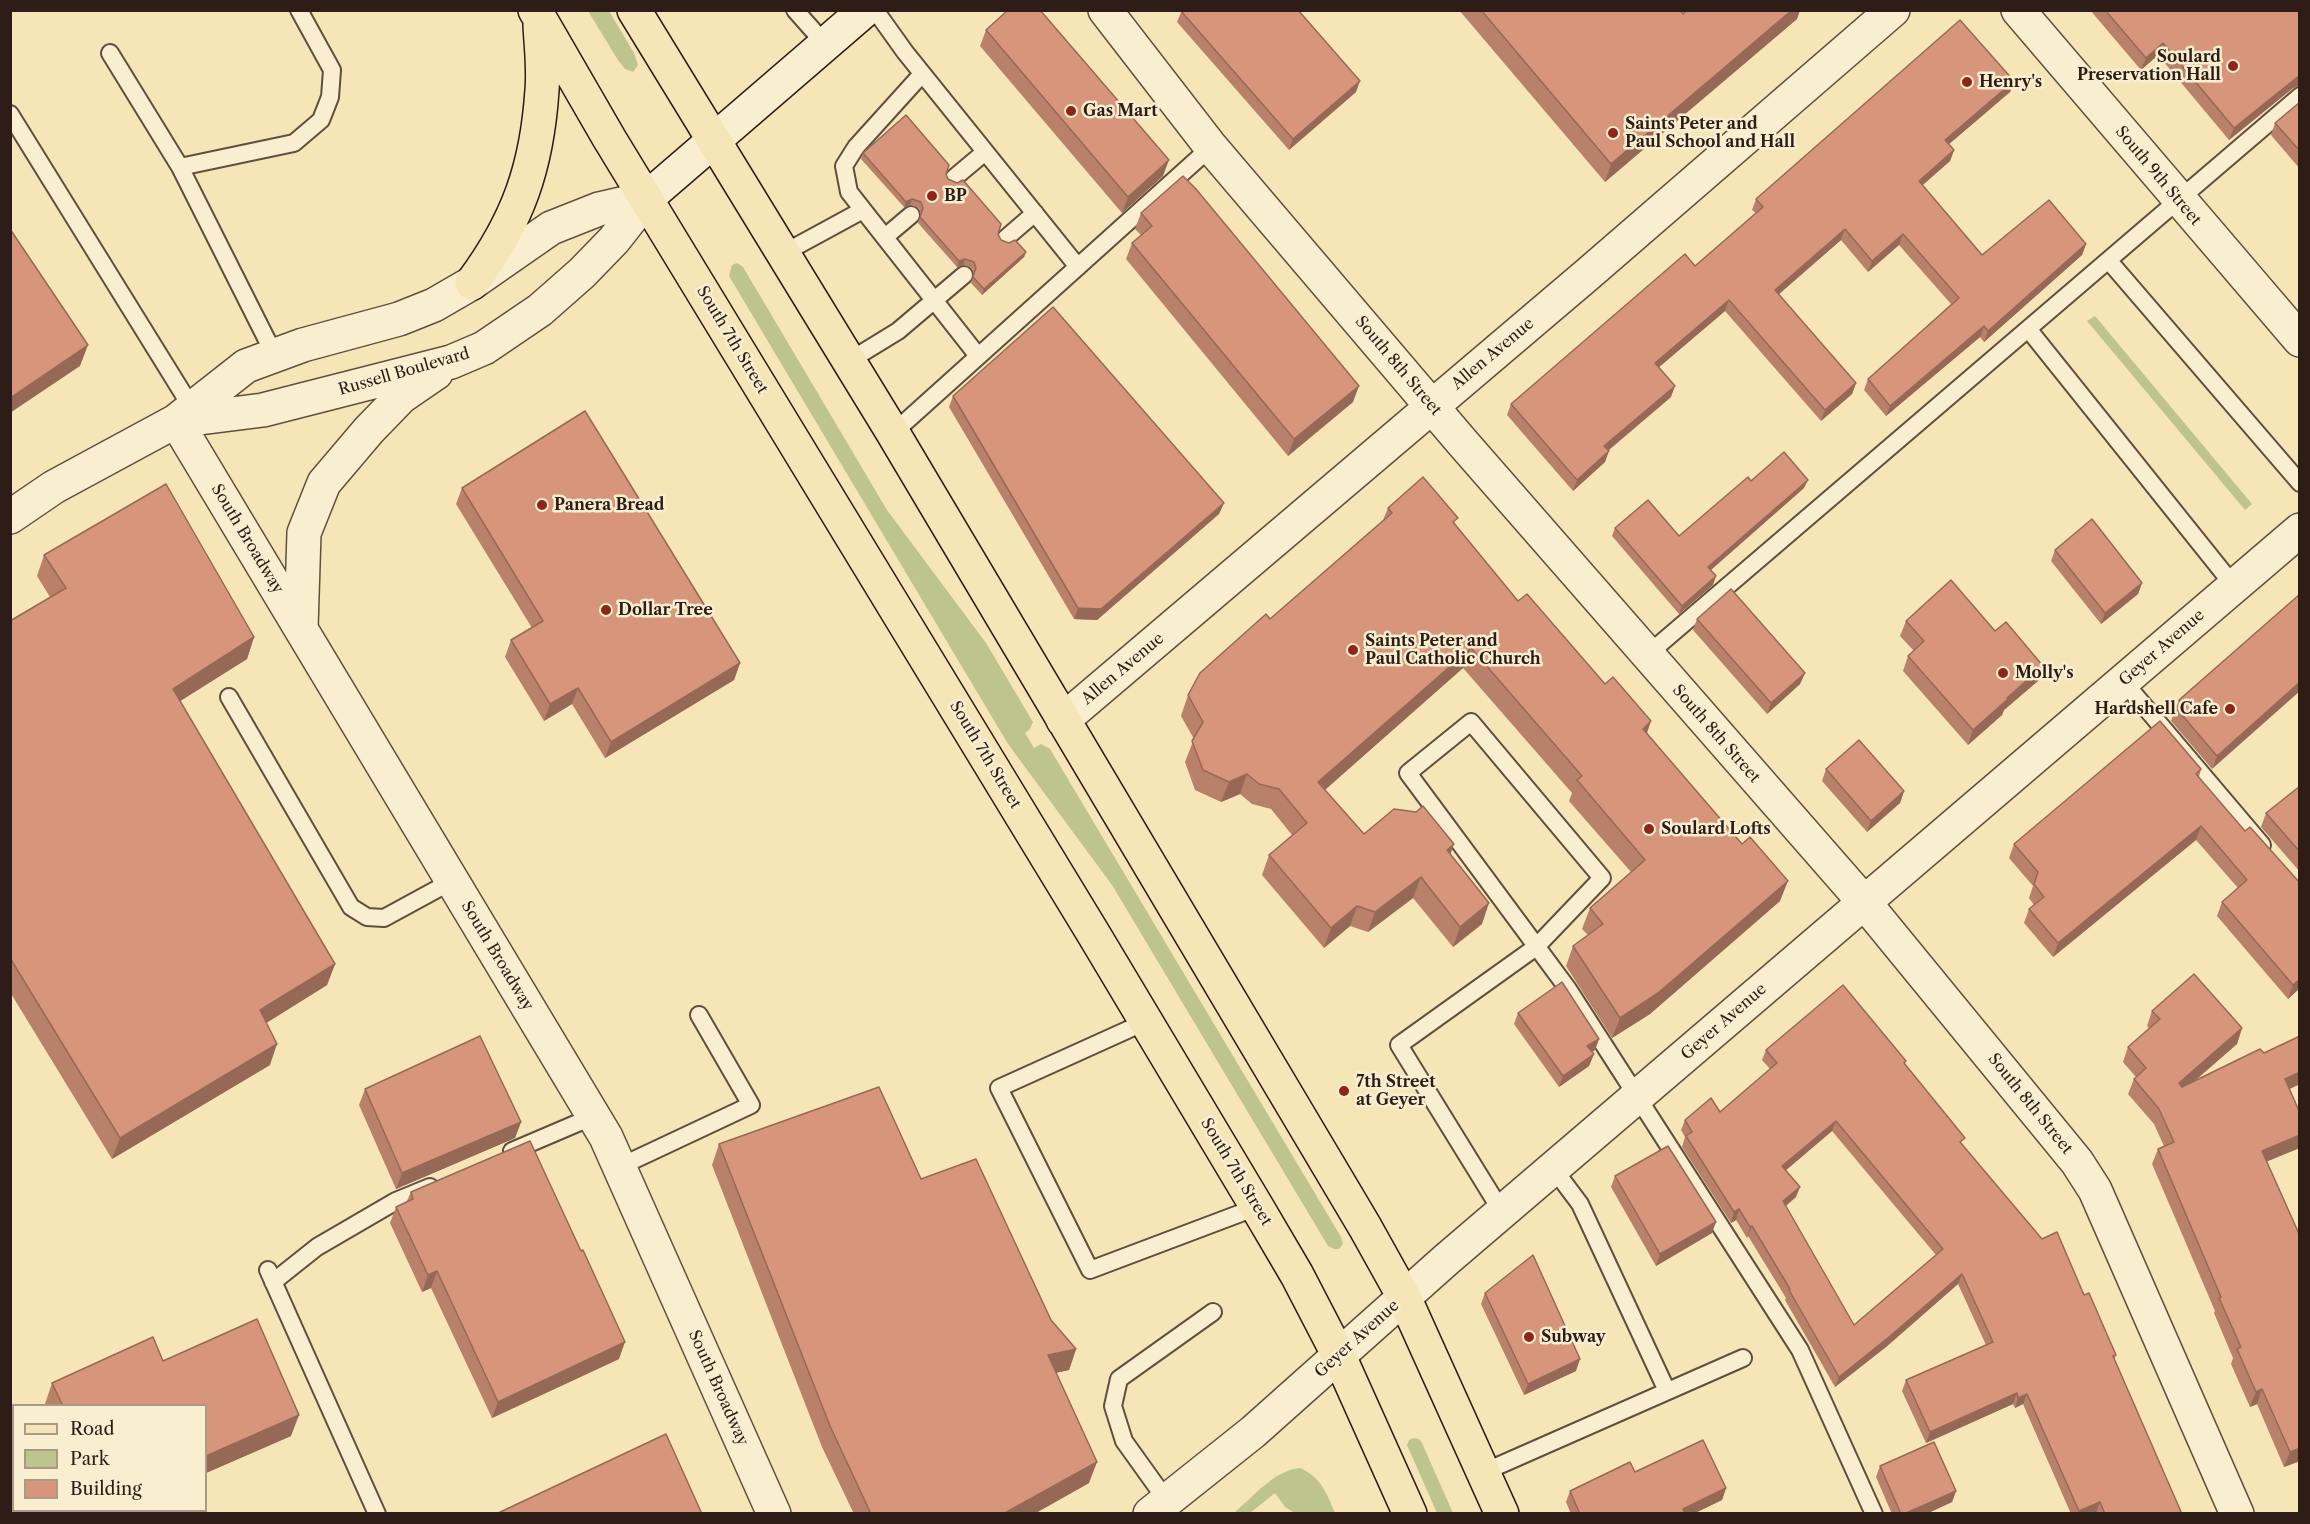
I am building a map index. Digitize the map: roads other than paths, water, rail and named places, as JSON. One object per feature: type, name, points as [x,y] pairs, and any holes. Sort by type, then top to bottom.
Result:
[{"type":"main road","points":[[634,10],[893,433],[1359,1217],[1404,1297],[1502,1514]]},
{"type":"main road","points":[[472,283],[493,255],[508,228],[526,184],[537,134],[542,88],[538,15]]},
{"type":"main road","name":"South 7th Street","points":[[538,15],[609,138],[1297,1275],[1339,1356],[1410,1514]]},
{"type":"street","name":"Russell Boulevard","points":[[184,415],[263,410],[451,362],[484,348],[540,310],[582,273],[614,240],[647,198],[865,10]]},
{"type":"street","name":"South 8th Street","points":[[1105,10],[1211,147],[1647,655],[1864,902],[2077,1162],[2095,1190],[2237,1514]]},
{"type":"street","name":"Allen Avenue","points":[[1063,720],[1893,10]]},
{"type":"street","name":"South 9th Street","points":[[2018,10],[2300,340]]},
{"type":"street","name":"Russell Boulevard","points":[[10,517],[54,487],[184,415],[246,366],[303,345],[399,319],[434,305],[472,283],[551,228],[599,209],[647,198]]},
{"type":"street","points":[[301,628],[304,533],[324,483],[369,430],[401,397],[451,362]]},
{"type":"street","name":"South Broadway","points":[[184,415],[301,628],[606,1137],[774,1514]]},
{"type":"street","name":"Geyer Avenue","points":[[1158,1507],[1253,1432],[1553,1168],[2300,530]]},
{"type":"lane","points":[[180,167],[294,143],[321,120],[330,97],[332,70],[299,10]]},
{"type":"lane","points":[[795,10],[825,45]]},
{"type":"lane","points":[[875,10],[922,74],[1078,267]]},
{"type":"lane","points":[[110,53],[180,167],[275,356]]},
{"type":"lane","points":[[922,74],[856,147],[844,166],[849,192],[978,356]]},
{"type":"lane","points":[[1647,655],[2300,96]]},
{"type":"lane","points":[[10,114],[184,415]]},
{"type":"lane","points":[[893,433],[1211,147]]},
{"type":"lane","points":[[954,178],[986,152]]},
{"type":"lane","points":[[782,254],[863,210]]},
{"type":"lane","points":[[1006,238],[1035,213]]},
{"type":"lane","points":[[885,237],[911,215]]},
{"type":"lane","points":[[2109,261],[2300,483]]},
{"type":"lane","points":[[849,361],[898,331],[964,275]]},
{"type":"lane","points":[[2029,330],[2234,586]]},
{"type":"lane","points":[[2123,681],[2276,861]]},
{"type":"lane","points":[[229,697],[351,907],[367,917],[384,918],[452,881]]},
{"type":"lane","points":[[1502,1212],[1399,1045],[1536,947],[1602,878],[1471,722],[1408,773],[1536,947],[1568,989],[1800,1350],[1874,1514]]},
{"type":"lane","points":[[619,1167],[751,1105],[699,1015]]},
{"type":"lane","points":[[1145,1022],[999,1088],[1090,1270],[1257,1207]]},
{"type":"lane","points":[[495,1159],[594,1116]]},
{"type":"lane","points":[[1553,1168],[1580,1204],[1667,1391]]},
{"type":"lane","points":[[377,1514],[270,1276],[396,1202],[440,1182]]},
{"type":"lane","points":[[1158,1507],[1124,1441],[1113,1406],[1119,1379],[1213,1312]]},
{"type":"lane","points":[[1484,1472],[1743,1358]]},
{"type":"place","name":"Soulard Preservation Hall","points":[[2233,66]]},
{"type":"place","name":"Henry's","points":[[1967,82]]},
{"type":"place","name":"Gas Mart","points":[[1071,111]]},
{"type":"place","name":"Saints Peter and Paul School and Hall","points":[[1613,133]]},
{"type":"place","name":"BP","points":[[932,196]]},
{"type":"place","name":"Panera Bread","points":[[542,505]]},
{"type":"place","name":"Dollar Tree","points":[[606,610]]},
{"type":"place","name":"Saints Peter and Paul Catholic Church","points":[[1353,650]]},
{"type":"place","name":"Molly's","points":[[2003,673]]},
{"type":"place","name":"Hardshell Cafe","points":[[2230,709]]},
{"type":"place","name":"Soulard Lofts","points":[[1649,829]]},
{"type":"place","name":"7th Street at Geyer","points":[[1344,1091]]},
{"type":"place","name":"Subway","points":[[1529,1337]]}]
